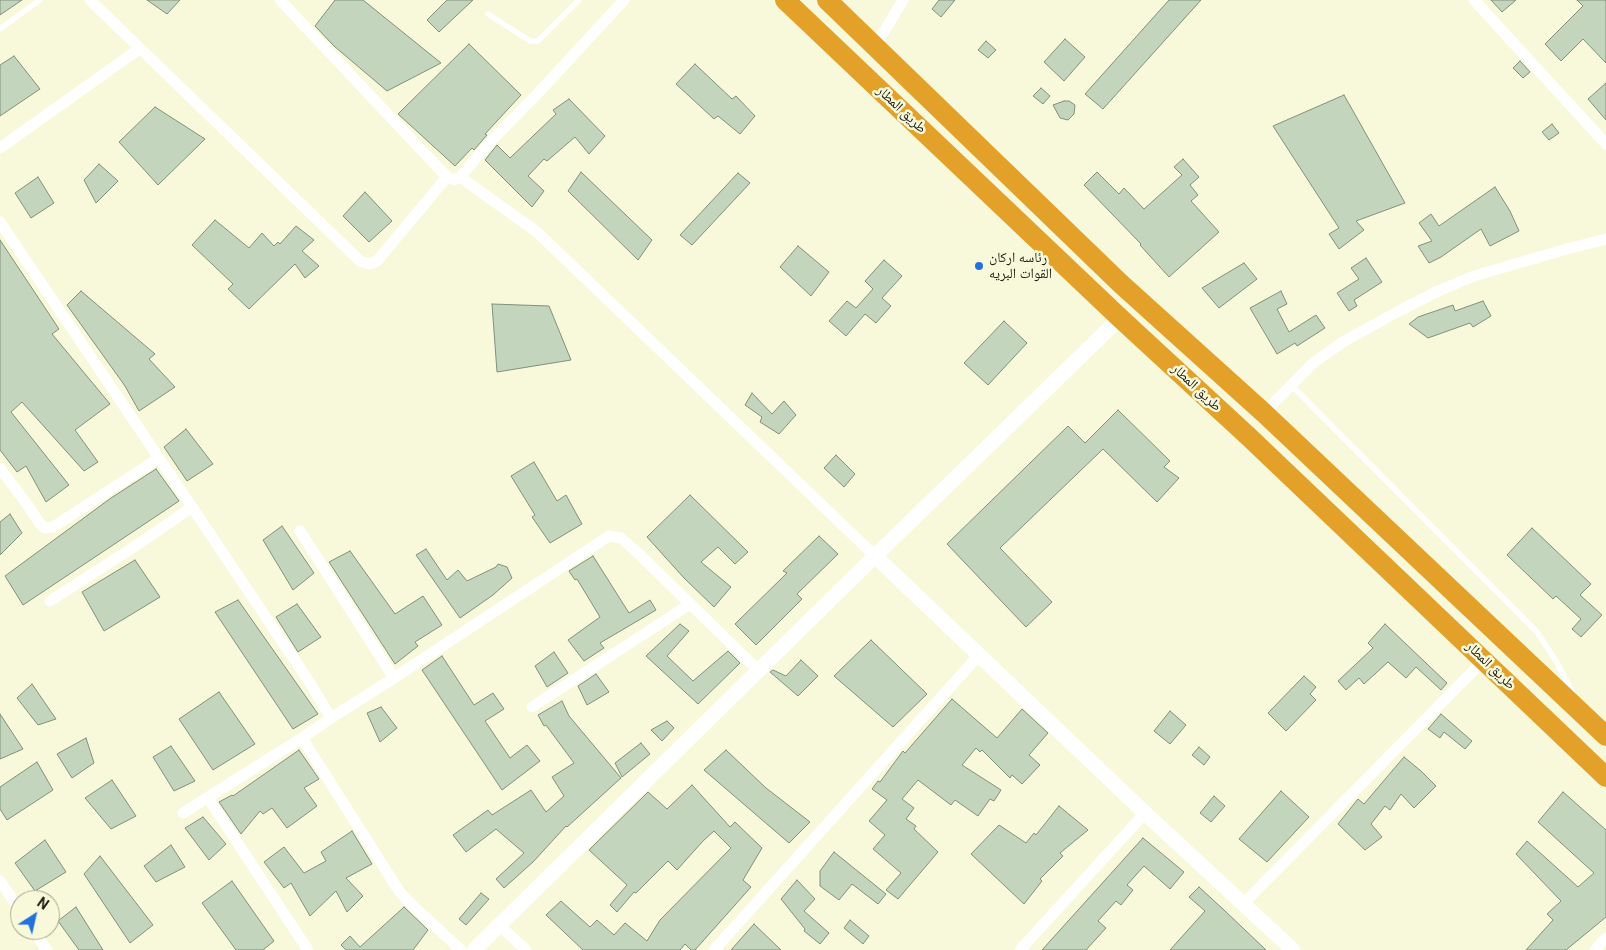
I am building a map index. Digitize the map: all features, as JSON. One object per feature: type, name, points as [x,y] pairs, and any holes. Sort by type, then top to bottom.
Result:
[{"type":"highway","name":"طريق المطار","points":[[785,0],[1120,318],[1249,437],[1606,777]]},
{"type":"highway","name":"طريق المطار","points":[[827,0],[1121,284],[1264,413],[1606,736]]},
{"type":"street","points":[[90,0],[360,261],[369,264],[377,261],[447,177]]},
{"type":"street","points":[[280,0],[447,177],[454,180],[460,177],[492,140],[624,0]]},
{"type":"street","points":[[875,47],[903,0]]},
{"type":"street","points":[[1474,0],[1606,144]]},
{"type":"street","points":[[0,148],[139,49]]},
{"type":"street","points":[[460,177],[537,232],[1145,814],[1293,950]]},
{"type":"street","points":[[0,222],[310,683],[330,718]]},
{"type":"street","points":[[1264,413],[1313,363],[1343,342],[1438,291],[1474,276],[1506,266],[1606,239]]},
{"type":"street","points":[[474,950],[1120,318]]},
{"type":"street","points":[[0,468],[40,524],[45,528],[53,527],[159,458]]},
{"type":"street","points":[[50,601],[192,507]]},
{"type":"street","points":[[300,532],[394,678]]},
{"type":"street","points":[[183,813],[302,738],[609,536],[621,538],[640,554],[759,671]]},
{"type":"street","points":[[532,707],[690,604]]},
{"type":"street","points":[[714,950],[979,655]]},
{"type":"street","points":[[1243,904],[1484,660]]},
{"type":"street","points":[[302,738],[403,897],[461,950]]},
{"type":"street","points":[[208,798],[308,950]]},
{"type":"street","points":[[1020,950],[1145,814]]},
{"type":"street","points":[[0,881],[10,896]]},
{"type":"street","points":[[499,926],[526,950]]},
{"type":"street","points":[[1594,950],[1606,938]]},
{"type":"lane","points":[[0,29],[40,0]]},
{"type":"lane","points":[[488,14],[530,41],[538,42],[579,0]]},
{"type":"lane","points":[[1291,385],[1537,632],[1556,661],[1584,715]]},
{"type":"building","points":[[0,0],[22,0],[0,15]]},
{"type":"building","points":[[147,0],[180,0],[167,14]]},
{"type":"building","points":[[335,0],[363,0],[441,63],[387,91],[334,46],[315,26]]},
{"type":"building","points":[[447,0],[473,0],[439,32],[427,20]]},
{"type":"building","points":[[939,0],[955,0],[941,17],[932,9]]},
{"type":"building","points":[[1169,0],[1201,0],[1103,109],[1085,94]]},
{"type":"building","points":[[1491,0],[1516,0],[1502,12]]},
{"type":"building","points":[[1577,0],[1606,0],[1606,63],[1583,39],[1561,61],[1545,44],[1583,6]]},
{"type":"building","points":[[1065,39],[1085,57],[1064,81],[1044,62]]},
{"type":"building","points":[[986,41],[996,50],[988,58],[978,50]]},
{"type":"building","points":[[469,44],[521,95],[485,134],[487,135],[474,150],[472,148],[455,166],[398,114]]},
{"type":"building","points":[[14,56],[40,89],[0,116],[0,65]]},
{"type":"building","points":[[1520,61],[1530,72],[1523,78],[1513,68]]},
{"type":"building","points":[[695,64],[732,99],[736,96],[755,116],[740,134],[718,116],[714,119],[676,84]]},
{"type":"building","points":[[1606,83],[1606,120],[1588,99]]},
{"type":"building","points":[[1041,88],[1050,96],[1043,104],[1033,96]]},
{"type":"building","points":[[1344,95],[1405,203],[1356,221],[1364,230],[1339,249],[1329,234],[1339,228],[1273,126]]},
{"type":"building","points":[[569,99],[605,136],[589,154],[575,137],[547,161],[544,159],[528,176],[544,191],[532,207],[485,160],[497,145],[510,158],[556,114],[553,110]]},
{"type":"building","points":[[1069,101],[1075,105],[1074,114],[1068,120],[1060,118],[1053,105]]},
{"type":"building","points":[[155,107],[205,139],[158,185],[119,142]]},
{"type":"building","points":[[1552,124],[1559,133],[1549,140],[1542,132]]},
{"type":"building","points":[[1183,159],[1199,177],[1190,185],[1198,195],[1191,201],[1219,232],[1169,277],[1141,244],[1084,185],[1097,172],[1119,194],[1124,188],[1144,209],[1182,175],[1174,167]]},
{"type":"building","points":[[99,164],[118,181],[96,203],[84,180]]},
{"type":"building","points":[[581,172],[652,240],[638,260],[568,191]]},
{"type":"building","points":[[738,173],[750,183],[692,245],[680,235]]},
{"type":"building","points":[[38,177],[54,203],[31,218],[15,193]]},
{"type":"building","points":[[1495,187],[1510,211],[1519,231],[1490,246],[1481,229],[1441,257],[1429,263],[1418,246],[1432,241],[1419,223],[1431,214],[1439,226]]},
{"type":"building","points":[[365,192],[392,221],[369,242],[343,216]]},
{"type":"building","points":[[215,220],[249,248],[262,233],[274,246],[278,242],[280,244],[296,226],[314,240],[302,251],[319,266],[305,278],[295,264],[249,309],[228,289],[233,284],[192,245]]},
{"type":"building","points":[[0,240],[59,329],[52,334],[110,404],[75,430],[98,462],[84,471],[22,402],[11,412],[69,485],[46,502],[26,466],[17,472],[0,450]]},
{"type":"building","points":[[798,246],[829,272],[811,296],[780,267]]},
{"type":"building","points":[[1366,258],[1382,282],[1354,300],[1357,306],[1349,311],[1337,293],[1359,279],[1351,268]]},
{"type":"building","points":[[884,260],[902,276],[882,298],[891,306],[876,323],[865,314],[846,336],[829,321],[847,301],[856,308],[873,289],[865,281]]},
{"type":"building","points":[[1244,263],[1257,279],[1219,308],[1202,288]]},
{"type":"building","points":[[81,291],[155,354],[149,359],[175,387],[139,411],[125,386],[67,305]]},
{"type":"building","points":[[1281,291],[1287,304],[1277,309],[1289,332],[1316,315],[1325,328],[1297,346],[1295,343],[1277,354],[1250,308]]},
{"type":"building","points":[[1483,301],[1491,316],[1473,327],[1470,323],[1428,338],[1409,324],[1418,317],[1453,305],[1455,311]]},
{"type":"building","points":[[492,304],[549,306],[571,360],[497,372]]},
{"type":"building","points":[[1004,321],[1027,343],[988,385],[964,363]]},
{"type":"building","points":[[752,393],[772,414],[784,401],[796,415],[779,434],[760,422],[762,417],[745,405]]},
{"type":"building","points":[[1118,410],[1170,461],[1164,467],[1179,478],[1157,502],[1103,449],[1000,548],[1052,602],[1026,627],[947,544],[1068,426],[1085,443]]},
{"type":"building","points":[[186,429],[213,464],[187,481],[164,447]]},
{"type":"building","points":[[836,455],[855,474],[844,487],[824,468]]},
{"type":"building","points":[[534,462],[557,501],[566,495],[582,524],[550,543],[532,517],[535,515],[511,476]]},
{"type":"building","points":[[156,469],[179,501],[23,605],[5,576],[111,498]]},
{"type":"building","points":[[690,495],[748,552],[735,564],[718,547],[701,562],[731,587],[714,607],[684,578],[647,537]]},
{"type":"building","points":[[10,514],[22,533],[0,555],[0,522]]},
{"type":"building","points":[[282,526],[314,573],[293,590],[263,540]]},
{"type":"building","points":[[1532,528],[1591,584],[1580,595],[1602,615],[1581,637],[1572,629],[1581,619],[1556,596],[1553,599],[1507,555]]},
{"type":"building","points":[[819,536],[838,554],[797,594],[802,599],[756,645],[735,624],[787,573],[783,571]]},
{"type":"building","points":[[426,549],[447,580],[458,570],[467,581],[496,567],[498,564],[507,567],[512,578],[493,595],[460,618],[416,555]]},
{"type":"building","points":[[350,551],[395,614],[423,596],[442,625],[415,642],[418,646],[395,664],[329,562]]},
{"type":"building","points":[[593,556],[629,613],[650,600],[656,610],[600,643],[604,648],[584,661],[568,640],[600,617],[577,579],[575,580],[569,571]]},
{"type":"building","points":[[135,560],[160,597],[104,631],[82,592]]},
{"type":"building","points":[[238,600],[318,714],[293,729],[215,612]]},
{"type":"building","points":[[297,604],[321,637],[298,652],[276,617]]},
{"type":"building","points":[[680,624],[689,631],[667,656],[693,681],[728,651],[740,663],[698,704],[646,656]]},
{"type":"building","points":[[1385,624],[1447,683],[1441,690],[1416,667],[1406,678],[1388,662],[1364,684],[1359,678],[1346,690],[1338,681],[1373,648],[1368,643]]},
{"type":"building","points":[[871,640],[927,694],[893,727],[834,676]]},
{"type":"building","points":[[554,652],[568,673],[547,687],[535,666]]},
{"type":"building","points":[[442,656],[474,705],[493,693],[504,709],[485,721],[510,758],[527,745],[540,761],[502,790],[422,670]]},
{"type":"building","points":[[801,660],[818,676],[798,696],[770,672],[773,670],[786,676]]},
{"type":"building","points":[[596,674],[609,692],[587,705],[578,686]]},
{"type":"building","points":[[1304,676],[1316,687],[1310,694],[1316,700],[1286,731],[1268,713]]},
{"type":"building","points":[[32,684],[56,719],[38,725],[17,698]]},
{"type":"building","points":[[219,692],[255,744],[213,770],[179,719]]},
{"type":"building","points":[[952,699],[997,738],[1022,709],[1048,733],[1029,755],[1040,765],[1022,784],[1012,775],[1010,778],[982,750],[980,752],[976,748],[962,765],[1001,790],[994,801],[990,799],[978,816],[955,800],[951,805],[918,780],[902,799],[914,808],[906,819],[916,826],[914,829],[938,852],[898,899],[886,890],[901,873],[873,849],[885,835],[869,821],[887,800],[872,789],[878,781],[880,782],[903,751],[905,753]]},
{"type":"building","points":[[562,701],[569,716],[621,778],[566,826],[533,862],[504,888],[496,879],[524,853],[496,829],[466,852],[453,835],[488,810],[492,815],[531,790],[546,812],[564,796],[552,777],[574,763],[546,725],[544,726],[538,715]]},
{"type":"building","points":[[381,707],[397,728],[380,742],[367,713]]},
{"type":"building","points":[[1170,711],[1186,725],[1170,744],[1154,731]]},
{"type":"building","points":[[0,714],[23,749],[0,759]]},
{"type":"building","points":[[1441,714],[1472,741],[1465,749],[1444,732],[1440,738],[1428,729]]},
{"type":"building","points":[[667,721],[674,728],[662,741],[651,730]]},
{"type":"building","points":[[86,738],[94,763],[72,778],[57,754]]},
{"type":"building","points":[[641,743],[650,754],[622,777],[615,763]]},
{"type":"building","points":[[171,746],[195,781],[174,791],[153,757]]},
{"type":"building","points":[[1199,747],[1210,757],[1204,765],[1192,755]]},
{"type":"building","points":[[299,750],[319,779],[304,788],[317,806],[287,828],[272,808],[263,814],[260,811],[241,834],[219,802],[233,796]]},
{"type":"building","points":[[726,750],[766,788],[810,822],[789,843],[704,770]]},
{"type":"building","points":[[1404,757],[1436,786],[1414,808],[1401,794],[1390,810],[1385,806],[1371,824],[1382,837],[1365,850],[1338,824],[1358,799],[1364,804]]},
{"type":"building","points":[[37,762],[53,790],[7,820],[0,809],[0,787]]},
{"type":"building","points":[[112,780],[136,816],[111,829],[85,798]]},
{"type":"building","points":[[692,785],[730,827],[735,822],[762,848],[743,880],[751,887],[695,950],[691,950],[685,944],[680,950],[583,950],[546,915],[561,901],[590,927],[597,920],[614,935],[625,923],[647,941],[660,920],[731,848],[714,831],[677,870],[668,861],[636,893],[634,892],[617,912],[610,905],[627,885],[589,850],[648,792],[667,809]]},
{"type":"building","points":[[1281,791],[1309,817],[1267,862],[1239,839]]},
{"type":"building","points":[[1563,792],[1606,830],[1606,917],[1566,950],[1526,950],[1553,920],[1547,914],[1561,901],[1516,854],[1527,841],[1578,887],[1594,873],[1538,822]]},
{"type":"building","points":[[1214,796],[1225,806],[1211,822],[1200,813]]},
{"type":"building","points":[[1059,806],[1088,830],[1060,853],[1063,856],[1040,879],[1042,881],[1024,904],[971,854],[999,825],[1026,843],[1034,833],[1036,835]]},
{"type":"building","points":[[203,817],[226,844],[209,860],[185,828]]},
{"type":"building","points":[[352,831],[372,864],[346,878],[363,896],[347,912],[336,891],[310,916],[291,883],[284,888],[264,862],[284,847],[304,873],[326,861],[321,852]]},
{"type":"building","points":[[1143,838],[1184,872],[1170,889],[1144,866],[1127,885],[1133,890],[1121,905],[1116,901],[1098,921],[1106,928],[1086,950],[1042,950]]},
{"type":"building","points":[[45,840],[66,872],[34,890],[15,863]]},
{"type":"building","points":[[171,845],[185,867],[156,882],[144,866]]},
{"type":"building","points":[[834,852],[886,894],[878,904],[852,884],[839,900],[820,886],[820,871]]},
{"type":"building","points":[[100,856],[153,925],[130,943],[84,874]]},
{"type":"building","points":[[797,880],[815,899],[804,911],[829,933],[820,944],[804,931],[805,929],[781,899]]},
{"type":"building","points":[[232,881],[274,941],[263,950],[236,950],[202,903]]},
{"type":"building","points":[[1199,887],[1266,950],[1170,950],[1205,911],[1189,897]]},
{"type":"building","points":[[481,893],[489,899],[466,925],[459,919]]},
{"type":"building","points":[[76,907],[103,950],[79,950],[60,924],[60,919]]},
{"type":"building","points":[[404,907],[428,930],[413,950],[346,950],[341,945],[350,936],[360,947]]},
{"type":"building","points":[[850,920],[869,936],[863,944],[844,928]]},
{"type":"building","points":[[754,924],[781,950],[731,950]]},
{"type":"place","name":"رئاسه اركان القوات البريه","points":[[979,266]]}]
